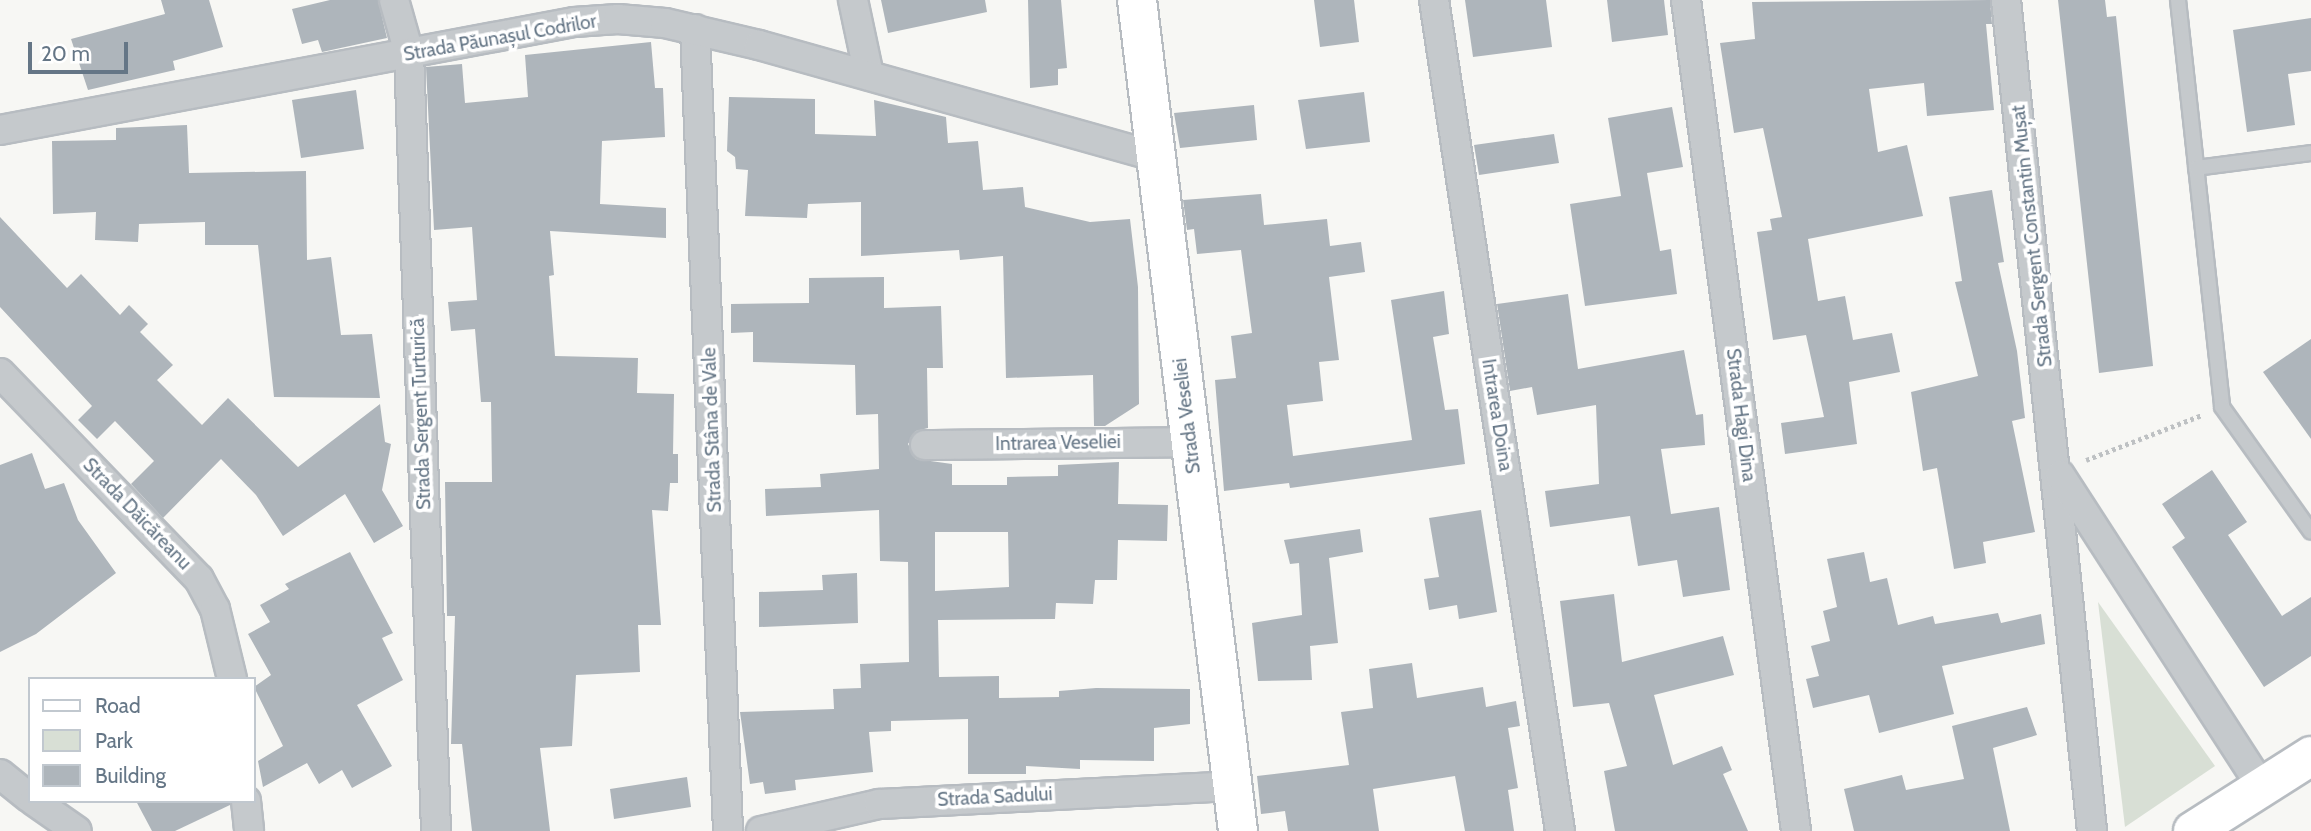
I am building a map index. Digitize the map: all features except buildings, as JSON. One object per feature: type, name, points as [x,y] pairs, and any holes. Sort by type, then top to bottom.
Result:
[{"type":"street","name":"Strada Sergent Turturică","points":[[394,0],[409,53],[436,831]]},
{"type":"street","points":[[853,0],[869,75]]},
{"type":"street","name":"Strada Veseliei","points":[[1138,0],[1238,831]]},
{"type":"street","name":"Intrarea Doina","points":[[1434,0],[1560,831]]},
{"type":"street","name":"Strada Hagi Dina","points":[[1686,0],[1796,831]]},
{"type":"street","name":"Strada Sergent Constantin Mușat","points":[[2006,0],[2057,471],[2092,831]]},
{"type":"street","name":"Strada Păunașul Codrilor","points":[[0,130],[574,22],[615,9],[869,75],[1157,157]]},
{"type":"street","name":"Strada Stâna de Vale","points":[[695,29],[728,831]]},
{"type":"street","name":"Strada Dăicăreanu","points":[[0,373],[199,579],[215,609],[232,677]]},
{"type":"street","name":"Intrarea Veseliei","points":[[925,445],[1190,442]]},
{"type":"street","name":"Strada Sergent Constantin Mușat","points":[[2057,471],[2262,788]]},
{"type":"street","points":[[2193,831],[2311,756]]},
{"type":"street","name":"Strada Sadului","points":[[761,831],[879,804],[1233,786]]},
{"type":"street","points":[[35,803],[77,831]]},
{"type":"street","points":[[246,803],[249,831]]},
{"type":"lane","points":[[2178,0],[2222,407],[2311,532]]},
{"type":"lane","points":[[2196,168],[2311,153]]},
{"type":"path","points":[[2057,471],[2222,407]]},
{"type":"green space","points":[[2098,602],[2215,766],[2125,827]]}]
